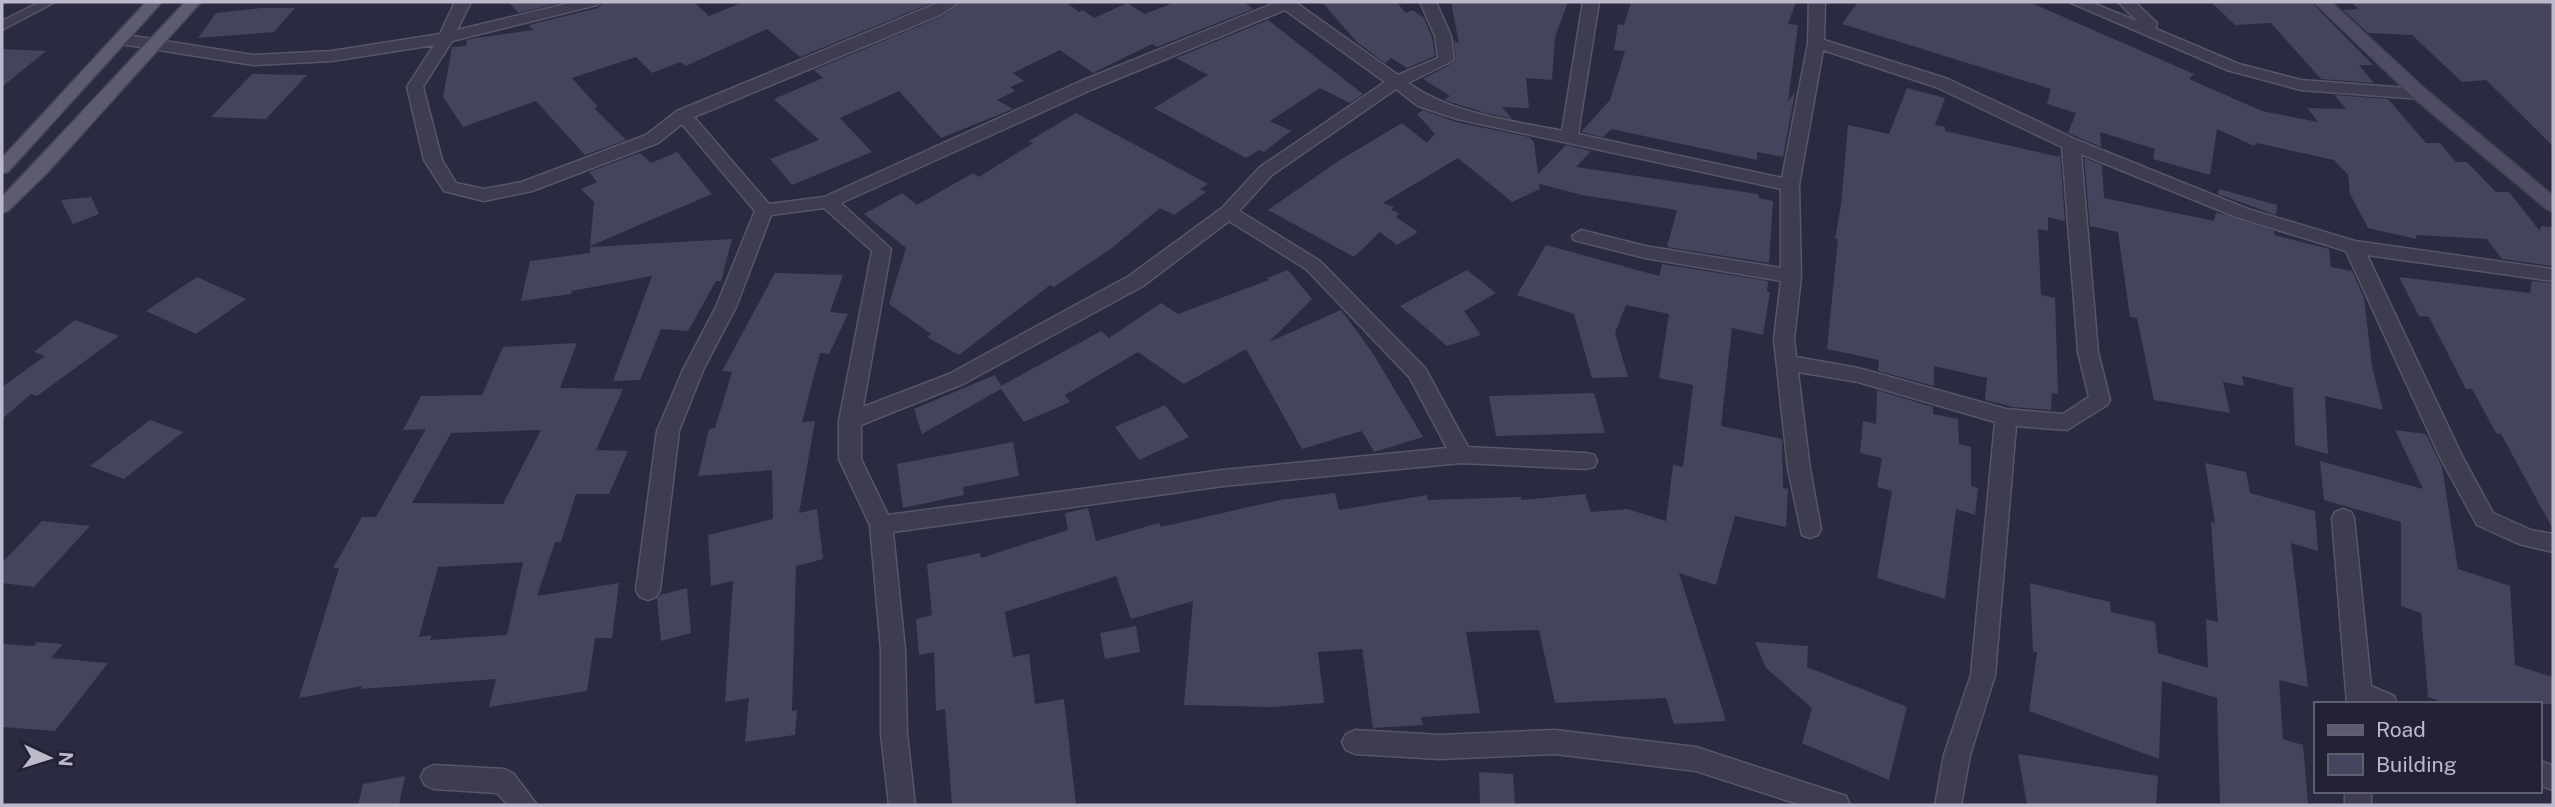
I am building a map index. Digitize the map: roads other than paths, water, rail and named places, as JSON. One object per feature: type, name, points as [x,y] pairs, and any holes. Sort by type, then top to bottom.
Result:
[{"type":"main road","points":[[2,168],[39,131],[154,2]]},
{"type":"main road","points":[[2,207],[42,168],[194,2]]},
{"type":"street","points":[[463,2],[446,38],[415,87],[433,160],[450,187],[484,195],[526,187],[652,139],[683,116],[933,12],[951,2]]},
{"type":"street","points":[[121,39],[253,60],[332,56],[446,38],[592,2]]},
{"type":"street","points":[[850,421],[957,379],[1136,281],[1227,212],[1266,171],[1396,82],[1446,60],[1443,36],[1428,2]]},
{"type":"street","points":[[1569,139],[1591,2]]},
{"type":"street","points":[[1810,529],[1797,456],[1784,340],[1791,276],[1790,185],[1815,43],[1817,2]]},
{"type":"street","points":[[2077,2],[2158,33],[2233,67],[2301,85],[2420,94]]},
{"type":"street","points":[[2126,2],[2158,33]]},
{"type":"street","points":[[2322,2],[2420,94],[2553,205]]},
{"type":"street","points":[[764,210],[828,202],[1087,85],[1287,3],[1424,102],[1463,115],[1790,185]]},
{"type":"street","points":[[1815,43],[1942,83],[2071,144],[2242,213],[2354,247],[2553,275]]},
{"type":"street","points":[[683,116],[764,210]]},
{"type":"street","points":[[1787,363],[1858,375],[2006,417],[2067,422],[2101,400],[2088,352],[2071,144]]},
{"type":"street","points":[[828,202],[882,249],[850,421],[850,459],[881,525],[893,650],[894,734],[902,805]]},
{"type":"street","points":[[648,590],[668,431],[693,370],[726,307],[764,210]]},
{"type":"street","points":[[1227,212],[1313,265],[1419,373],[1461,455]]},
{"type":"street","points":[[1581,236],[1645,252],[1791,276]]},
{"type":"street","points":[[2354,247],[2451,457],[2485,519],[2527,538],[2553,543]]},
{"type":"street","points":[[1948,805],[1957,755],[1983,676],[2006,417]]},
{"type":"street","points":[[881,525],[1223,478],[1461,455],[1586,461]]},
{"type":"street","points":[[2343,518],[2360,698]]},
{"type":"street","points":[[1355,742],[1440,747],[1555,741],[1684,758],[1837,805]]},
{"type":"street","points":[[433,777],[504,781],[524,805]]},
{"type":"lane","points":[[2,26],[49,2]]}]
